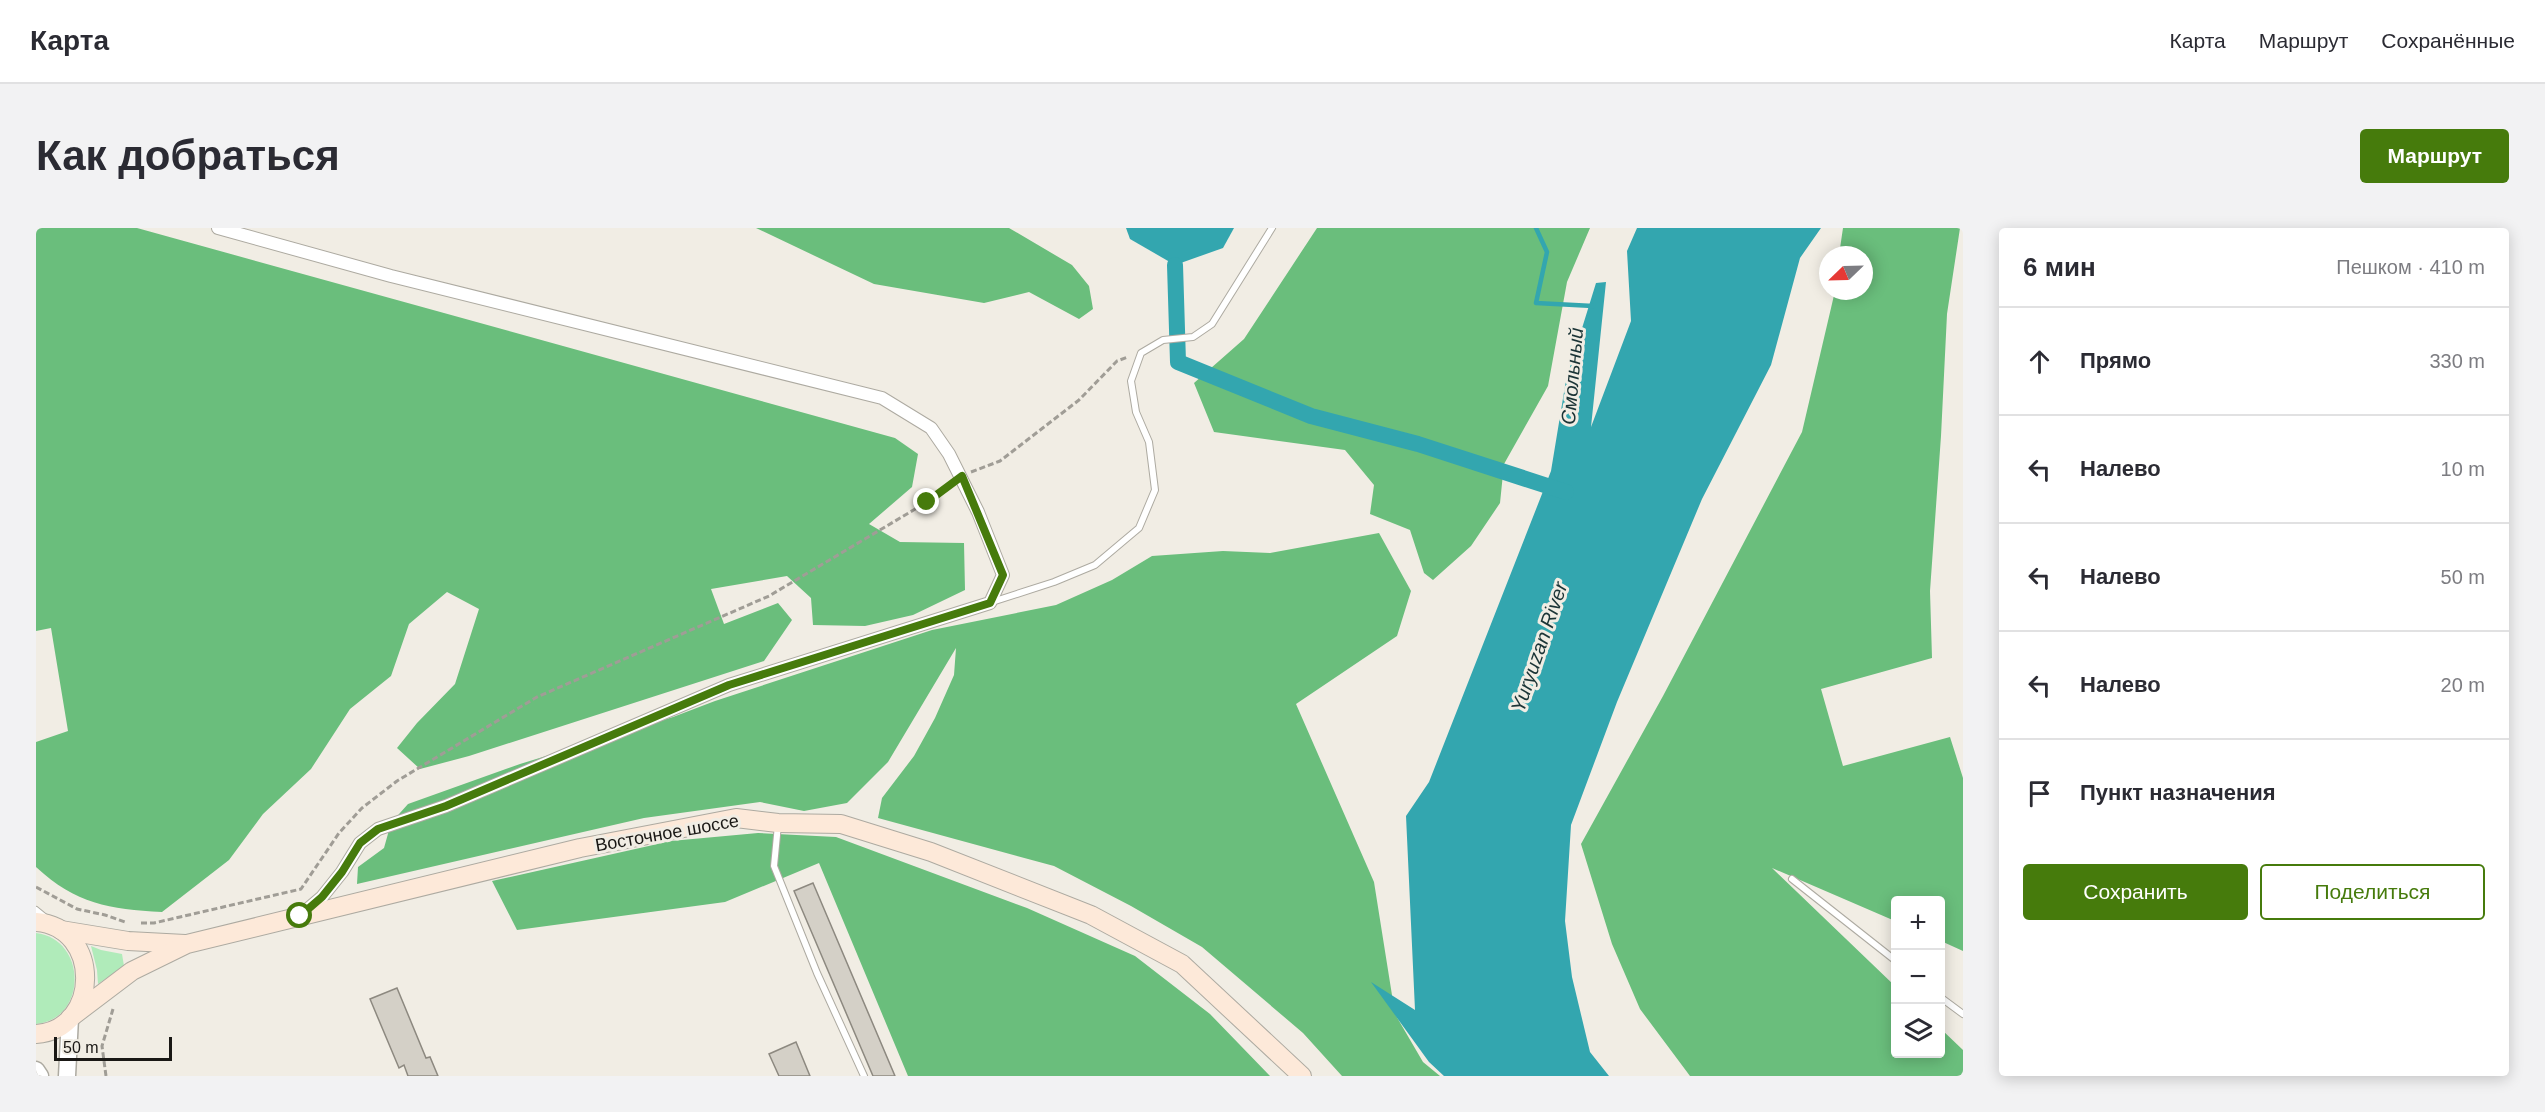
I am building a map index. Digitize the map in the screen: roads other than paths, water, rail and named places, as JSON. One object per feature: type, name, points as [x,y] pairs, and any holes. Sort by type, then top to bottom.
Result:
[{"type":"main road","name":"Восточное шоссе","points":[[36,1034],[57,1028],[132,971],[187,944],[591,846],[736,818],[841,824],[931,852],[1092,915],[1182,964],[1302,1076]]},
{"type":"main road","name":"Восточное шоссе","points":[[36,922],[58,929],[128,932],[187,944]]},
{"type":"main road","points":[[58,929],[76,947],[86,971],[86,988],[80,1004],[70,1018]]},
{"type":"street","points":[[218,228],[391,276],[882,398],[931,428],[962,476],[1003,575],[990,603],[729,685],[446,806],[378,829],[360,843],[342,872],[322,897],[300,916]]},
{"type":"street","points":[[67,1076],[70,1018]]},
{"type":"street","points":[[36,1070],[40,1076]]},
{"type":"lane","points":[[990,603],[1054,582],[1095,565],[1139,528],[1155,490],[1149,442],[1136,412],[1131,381],[1141,353],[1163,340],[1192,337],[1212,324],[1272,228]]},
{"type":"lane","points":[[778,822],[774,866],[816,973],[864,1076]]},
{"type":"lane","points":[[1792,879],[1891,957]]},
{"type":"lane","points":[[36,910],[58,929]]},
{"type":"lane","points":[[1945,1000],[1963,1014]]},
{"type":"water","points":[[1126,228],[1234,228],[1223,248],[1175,265],[1130,239]]},
{"type":"water","name":"Yuryuzan River","points":[[1637,228],[1821,228],[1800,258],[1771,365],[1702,499],[1617,702],[1571,825],[1565,921],[1572,977],[1590,1052],[1609,1076],[1444,1076],[1429,1062],[1371,982],[1415,1010],[1406,816],[1429,782],[1551,471],[1566,380],[1596,283],[1606,282],[1591,427],[1631,321],[1627,251]]},
{"type":"waterway","name":"Смольный","points":[[1536,228],[1547,252],[1536,303],[1593,306]]},
{"type":"waterway","points":[[1175,265],[1178,362],[1311,416],[1418,444],[1566,492]]}]
